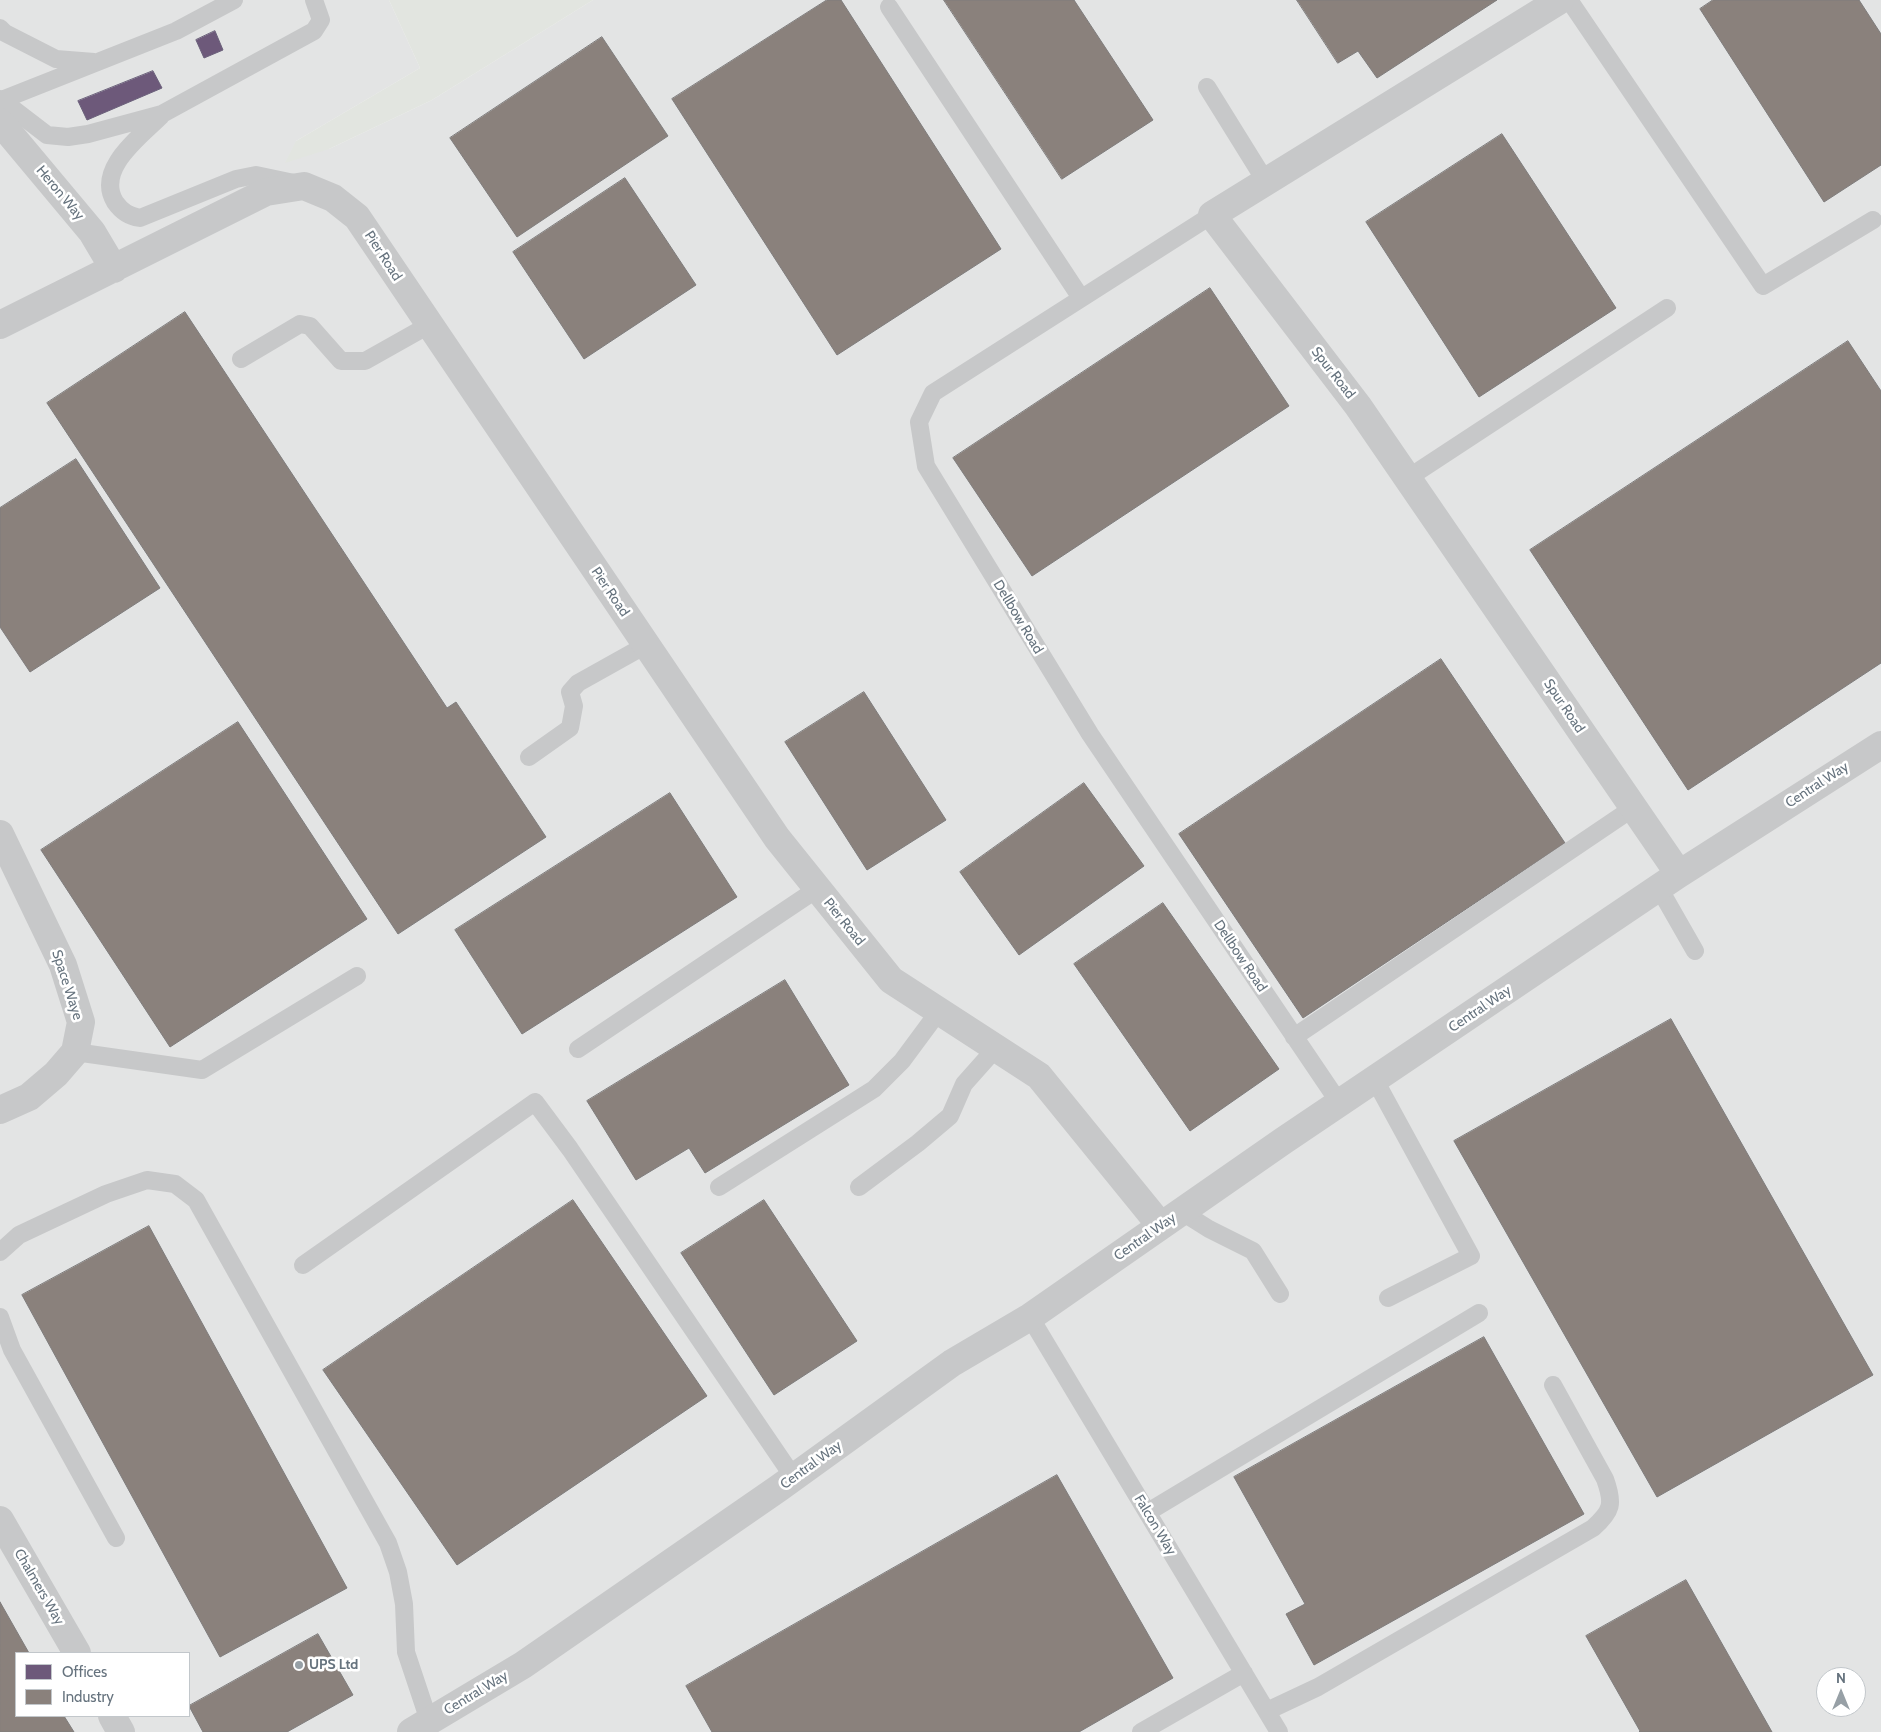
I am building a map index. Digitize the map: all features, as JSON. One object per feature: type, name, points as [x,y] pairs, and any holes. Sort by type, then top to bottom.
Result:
[{"type":"street","points":[[1212,215],[1560,0]]},
{"type":"street","name":"Heron Way","points":[[1,107],[92,232],[114,269]]},
{"type":"street","points":[[0,324],[266,192],[304,186]]},
{"type":"street","name":"Pier Road","points":[[304,186],[333,198],[357,217],[777,838],[891,980],[1039,1076],[1171,1219]]},
{"type":"street","name":"Spur Road","points":[[1212,215],[1358,406],[1408,478],[1633,808],[1669,881]]},
{"type":"street","name":"Central Way","points":[[420,1727],[524,1664],[794,1478],[952,1363],[1030,1317],[1669,881],[1881,745]]},
{"type":"street","name":"Space Waye","points":[[0,834],[63,965],[81,1022],[75,1052],[56,1074],[29,1097],[0,1110]]},
{"type":"street","name":"Chalmers Way","points":[[0,1520],[76,1652]]},
{"type":"street","points":[[113,1717],[121,1732]]},
{"type":"lane","points":[[1,107],[97,63],[176,31],[234,0]]},
{"type":"lane","points":[[1,107],[47,135],[68,137],[88,134],[162,114],[314,31],[321,20],[314,0]]},
{"type":"lane","points":[[1569,0],[1763,286],[1873,220]]},
{"type":"lane","points":[[889,7],[1081,298]]},
{"type":"lane","points":[[0,28],[5,33],[56,59],[97,63]]},
{"type":"lane","points":[[1207,86],[1266,182]]},
{"type":"lane","points":[[162,114],[121,156],[112,172],[110,184],[112,197],[130,217],[140,218],[236,179],[256,175],[277,178],[304,186]]},
{"type":"lane","name":"Dellbow Road","points":[[1212,215],[932,393],[919,422],[926,466],[1090,734],[1340,1104]]},
{"type":"lane","points":[[1408,478],[1667,308]]},
{"type":"lane","points":[[241,359],[300,324],[310,326],[341,361],[365,361],[429,325]]},
{"type":"lane","points":[[529,756],[570,728],[574,706],[570,692],[578,683],[646,645]]},
{"type":"lane","points":[[1294,1037],[1633,808]]},
{"type":"lane","points":[[1669,881],[1695,951]]},
{"type":"lane","points":[[578,1048],[817,889]]},
{"type":"lane","points":[[75,1052],[202,1070],[357,976]]},
{"type":"lane","points":[[719,1187],[874,1089],[902,1061],[939,1011]]},
{"type":"lane","points":[[859,1187],[918,1143],[950,1116],[964,1084],[996,1048]]},
{"type":"lane","points":[[1375,1080],[1471,1256],[1388,1298]]},
{"type":"lane","points":[[303,1264],[535,1102],[570,1149],[794,1478]]},
{"type":"lane","points":[[0,1252],[19,1236],[106,1194],[147,1180],[175,1184],[196,1200],[388,1543],[398,1572],[404,1604],[406,1652],[420,1727]]},
{"type":"lane","points":[[1171,1219],[1209,1229],[1254,1251],[1280,1294]]},
{"type":"lane","points":[[1148,1512],[1479,1313]]},
{"type":"lane","points":[[0,1317],[12,1350],[116,1538]]},
{"type":"lane","name":"Falcon Way","points":[[1030,1317],[1279,1732]]},
{"type":"lane","points":[[1267,1711],[1318,1687],[1593,1528],[1607,1516],[1610,1506],[1610,1493],[1605,1479],[1553,1385]]},
{"type":"lane","points":[[1141,1732],[1244,1673]]},
{"type":"shaded area","points":[[0,0],[389,0],[420,68],[296,141],[329,149],[432,100],[593,0],[1881,0],[1881,1732],[0,1732]]},
{"type":"shaded area","points":[[389,0],[593,0],[432,100],[329,149],[285,163],[296,141],[420,68]]},
{"type":"building: Offices","points":[[215,31],[223,50],[204,58],[196,40]]},
{"type":"building: Offices","points":[[153,71],[162,88],[87,120],[78,101]]},
{"type":"building: Industry","points":[[827,0],[841,0],[1001,249],[837,355],[672,99]]},
{"type":"building: Industry","points":[[944,0],[1074,0],[1153,120],[1062,179]]},
{"type":"building: Industry","points":[[1297,0],[1497,0],[1377,78],[1358,51],[1338,63]]},
{"type":"building: Industry","points":[[1713,0],[1859,0],[1881,34],[1881,165],[1824,202],[1700,9]]},
{"type":"building: Industry","points":[[602,37],[668,136],[517,237],[450,138]]},
{"type":"building: Industry","points":[[1502,134],[1616,308],[1479,397],[1366,222]]},
{"type":"building: Industry","points":[[625,178],[696,285],[584,359],[513,252]]},
{"type":"building: Industry","points":[[1210,288],[1289,406],[1032,576],[953,458]]},
{"type":"building: Industry","points":[[185,312],[447,708],[456,702],[546,837],[398,934],[47,403]]},
{"type":"building: Industry","points":[[1848,341],[1881,391],[1881,663],[1688,790],[1530,550]]},
{"type":"building: Industry","points":[[76,459],[160,588],[30,672],[0,627],[0,508]]},
{"type":"building: Industry","points":[[1441,659],[1565,843],[1303,1018],[1179,834]]},
{"type":"building: Industry","points":[[864,692],[946,820],[867,870],[785,742]]},
{"type":"building: Industry","points":[[238,722],[367,919],[170,1047],[41,850]]},
{"type":"building: Industry","points":[[1084,783],[1144,866],[1019,955],[960,872]]},
{"type":"building: Industry","points":[[670,793],[737,897],[522,1034],[455,930]]},
{"type":"building: Industry","points":[[1163,903],[1279,1069],[1190,1131],[1074,964]]},
{"type":"building: Industry","points":[[785,980],[849,1085],[705,1173],[689,1148],[636,1180],[587,1101]]},
{"type":"building: Industry","points":[[1671,1019],[1873,1375],[1657,1497],[1454,1141]]},
{"type":"building: Industry","points":[[573,1200],[707,1396],[457,1565],[323,1370]]},
{"type":"building: Industry","points":[[764,1200],[857,1341],[774,1395],[681,1253]]},
{"type":"building: Industry","points":[[149,1226],[347,1588],[220,1657],[22,1295]]},
{"type":"building: Industry","points":[[1484,1337],[1584,1514],[1314,1665],[1286,1614],[1305,1604],[1234,1477]]},
{"type":"building: Industry","points":[[1057,1475],[1173,1678],[1079,1732],[712,1732],[686,1686]]},
{"type":"building: Industry","points":[[1686,1580],[1772,1732],[1639,1732],[1586,1636]]},
{"type":"building: Industry","points":[[0,1602],[28,1652],[15,1652],[15,1717],[65,1717],[74,1732],[0,1732]]},
{"type":"building: Industry","name":"UPS Ltd","points":[[318,1634],[353,1695],[287,1732],[203,1732],[190,1705]]},
{"type":"place","name":"UPS Ltd","points":[[299,1665]]}]
